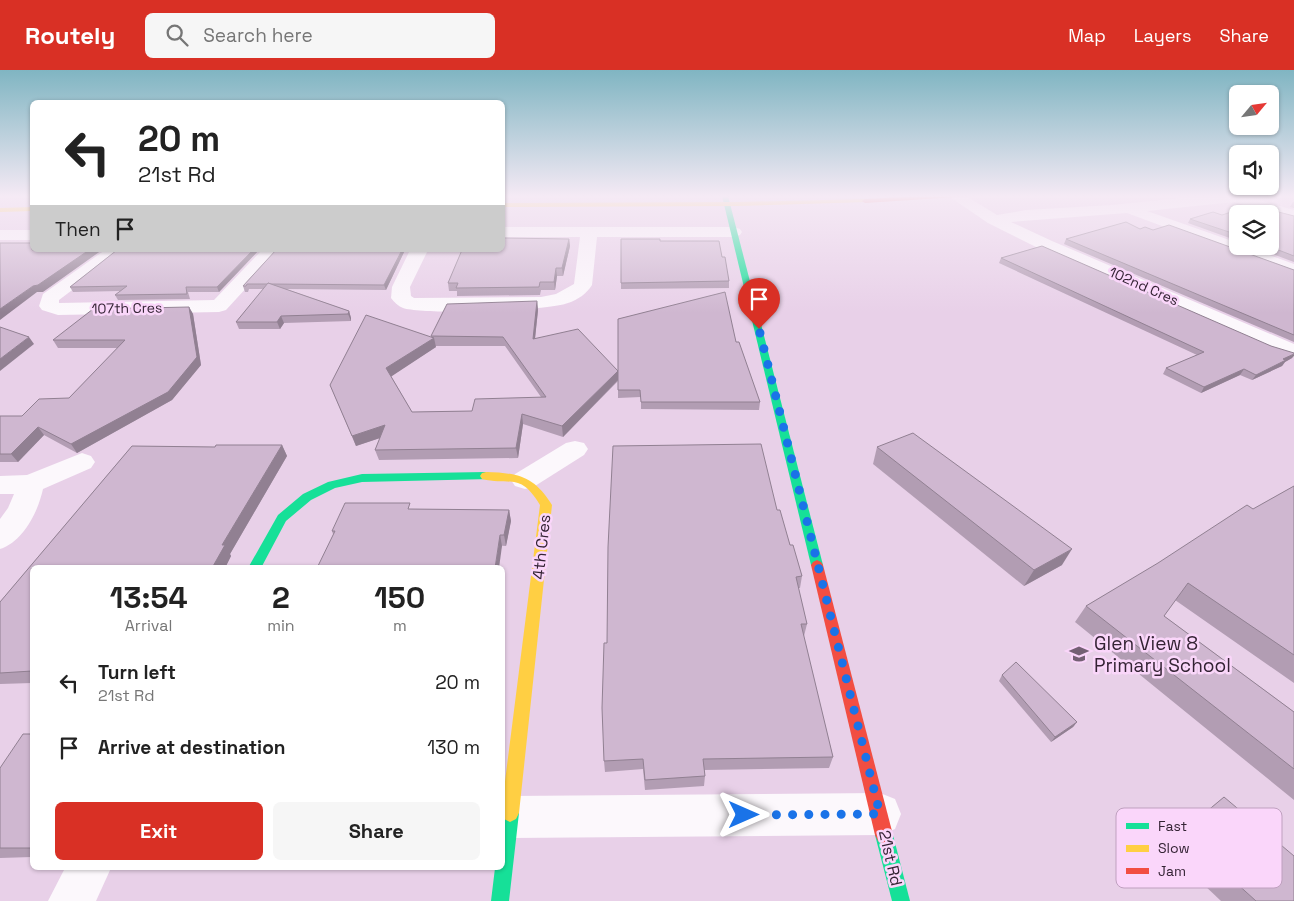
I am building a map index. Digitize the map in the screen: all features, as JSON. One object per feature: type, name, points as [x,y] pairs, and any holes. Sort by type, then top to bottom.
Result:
[{"type":"street","points":[[0,235],[30,235]]},
{"type":"street","points":[[418,252],[400,288],[401,298],[408,303],[421,305],[541,303],[562,299],[577,291],[583,285],[589,235]]},
{"type":"street","name":"21st Rd","points":[[735,235],[901,901]]},
{"type":"street","name":"102nd Cres","points":[[1025,235],[1276,345],[1294,350]]},
{"type":"street","points":[[1198,235],[1294,270]]},
{"type":"street","name":"107th Cres","points":[[113,252],[50,298],[49,306],[58,309],[219,306],[270,252]]},
{"type":"street","points":[[256,565],[282,518],[307,497],[332,485],[362,478],[491,476],[524,480],[575,449]]},
{"type":"street","points":[[0,485],[31,484],[82,462]]},
{"type":"street","name":"4th Cres","points":[[505,859],[546,505],[537,489],[524,480]]},
{"type":"street","points":[[0,538],[19,517],[26,504],[31,484]]},
{"type":"street","points":[[510,817],[880,814]]},
{"type":"street","points":[[71,901],[88,870]]},
{"type":"street","name":"4th Cres","points":[[500,901],[504,870]]},
{"type":"building","points":[[1081,235],[1196,235],[1229,247],[1229,255],[1252,255],[1294,270],[1294,335],[1066,239]]},
{"type":"building","points":[[1279,235],[1294,235],[1294,256],[1279,250]]},
{"type":"building","points":[[505,238],[569,239],[562,268],[556,268],[554,282],[540,282],[539,287],[456,288],[458,283],[448,283],[461,252],[505,252]]},
{"type":"building","points":[[621,239],[719,241],[722,257],[725,257],[729,281],[621,283]]},
{"type":"building","points":[[0,243],[30,243],[30,252],[86,252],[38,285],[33,286],[0,309]]},
{"type":"building","points":[[1042,246],[1271,346],[1294,354],[1256,375],[1244,369],[1204,387],[1166,368],[1204,352],[1001,258]]},
{"type":"building","points":[[114,252],[251,252],[217,287],[186,287],[187,294],[115,295],[127,286],[70,287]]},
{"type":"building","points":[[274,252],[401,252],[384,285],[268,283],[247,284],[243,286]]},
{"type":"building","points":[[268,283],[349,311],[348,314],[281,316],[277,322],[236,322]]},
{"type":"building","points":[[725,292],[736,342],[739,342],[760,402],[641,402],[640,390],[618,390],[618,319]]},
{"type":"building","points":[[537,301],[533,339],[578,329],[618,371],[562,426],[522,414],[516,448],[375,450],[385,425],[352,436],[330,385],[366,315],[434,338],[386,368],[412,412],[472,411],[475,399],[546,397],[503,337],[431,336],[447,304]]},
{"type":"building","points":[[189,307],[197,357],[168,392],[71,444],[38,427],[11,454],[0,454],[0,416],[22,416],[39,399],[69,398],[125,340],[53,340],[93,309]]},
{"type":"building","points":[[0,327],[29,337],[0,359]]},
{"type":"building","points":[[913,433],[1072,549],[1034,570],[877,447]]},
{"type":"building","points":[[761,444],[777,510],[780,510],[790,545],[793,545],[802,576],[796,577],[807,624],[801,624],[833,757],[703,759],[705,776],[645,780],[643,759],[604,761],[602,708],[604,643],[607,643],[608,547],[613,446]]},
{"type":"building","points":[[216,445],[282,445],[222,545],[225,545],[214,565],[31,565],[132,446],[215,447]]},
{"type":"building","points":[[1294,486],[1294,655],[1188,583],[1164,616],[1294,712],[1294,769],[1086,606],[1158,563],[1247,505],[1253,509]]},
{"type":"building","points":[[345,503],[410,503],[408,509],[509,510],[504,535],[500,535],[495,565],[318,565],[335,531],[332,531]]},
{"type":"building","points":[[30,567],[30,671],[0,673],[0,602]]},
{"type":"building","points":[[1016,662],[1077,722],[1055,737],[1002,675]]},
{"type":"building","points":[[23,734],[30,734],[30,848],[0,848],[0,768]]},
{"type":"building","points":[[1224,797],[1237,808],[1211,808]]},
{"type":"building","points":[[1282,846],[1294,856],[1294,901],[1256,901],[1242,888],[1282,888]]},
{"type":"traffic: fast","points":[[735,235],[817,565]]},
{"type":"traffic: fast","points":[[256,565],[282,518],[307,497],[332,485],[362,478],[486,476]]},
{"type":"traffic: fast","points":[[505,857],[510,813]]},
{"type":"traffic: fast","points":[[884,835],[901,901]]},
{"type":"traffic: fast","points":[[500,901],[504,870]]},
{"type":"traffic: slow","points":[[486,476],[522,480],[535,489],[546,505],[510,813]]},
{"type":"traffic: jam","points":[[817,565],[884,835]]},
{"type":"place","name":"Glen View 8 Primary School","points":[[1079,654]]},
{"type":"route","points":[[744,815],[880,814],[759,329]]}]
